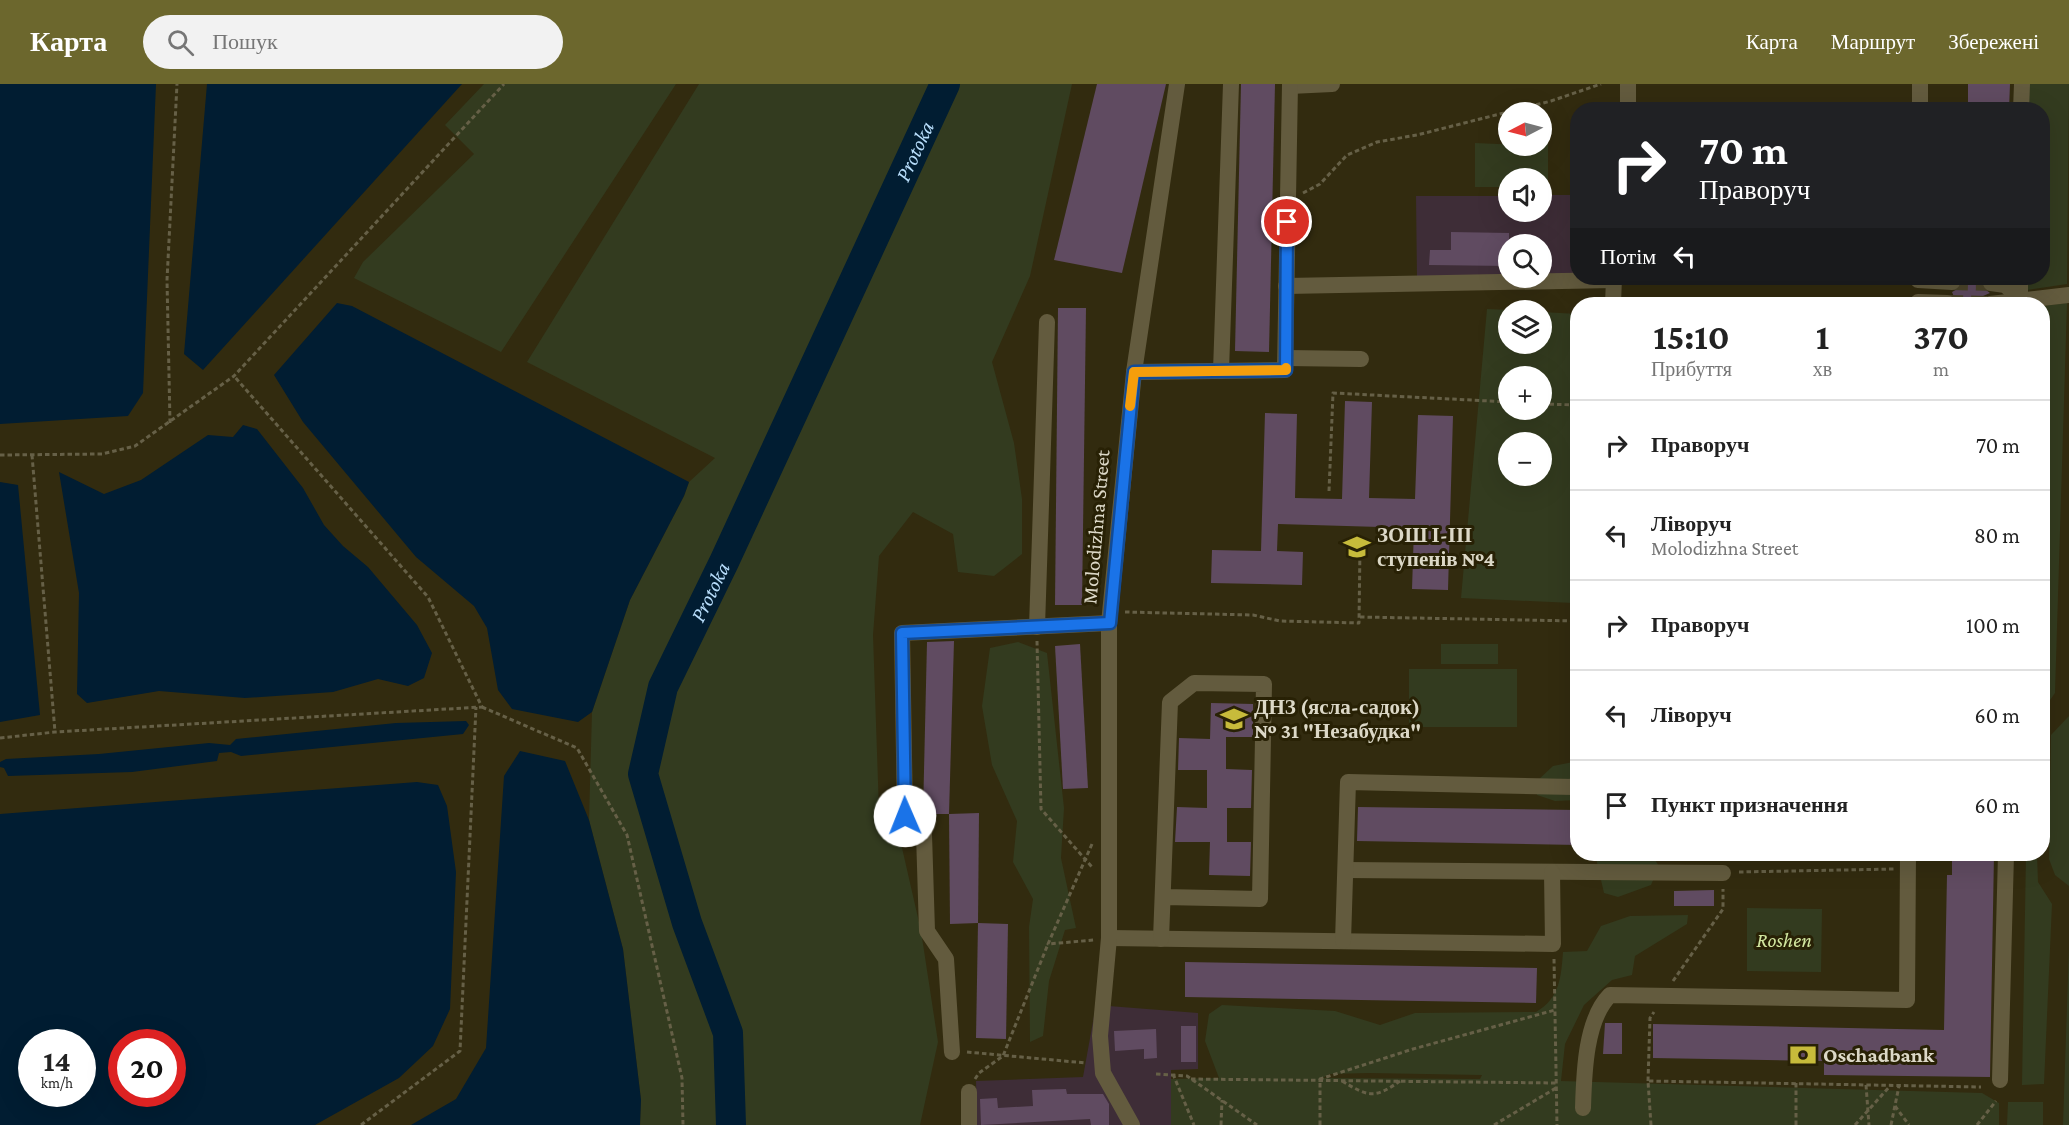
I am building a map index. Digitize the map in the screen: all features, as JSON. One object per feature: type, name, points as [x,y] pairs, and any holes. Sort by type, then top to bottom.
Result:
[{"type":"street","name":"Molodizhna Street","points":[[1103,1073],[1100,1036],[1109,938],[1110,617],[1134,372],[1177,84]]},
{"type":"street","points":[[1221,371],[1231,84]]},
{"type":"street","points":[[1134,372],[1286,370],[1290,85],[1332,84]]},
{"type":"street","points":[[1628,84],[1628,102]]},
{"type":"street","points":[[1920,84],[1920,102]]},
{"type":"street","points":[[2021,102],[2022,84]]},
{"type":"street","points":[[1286,285],[1570,280]]},
{"type":"street","points":[[2005,285],[2016,297]]},
{"type":"street","points":[[2050,298],[2069,295]]},
{"type":"street","points":[[1037,627],[1047,322]]},
{"type":"street","points":[[1286,358],[1361,359]]},
{"type":"street","points":[[952,1052],[946,959],[927,931],[924,834],[905,816],[902,633],[1037,627],[1110,617]]},
{"type":"street","points":[[1161,939],[1170,702],[1194,683],[1264,684],[1260,899],[1164,897]]},
{"type":"street","points":[[1343,941],[1348,782],[1570,787]]},
{"type":"street","points":[[1583,1108],[1584,1067],[1599,1006],[1610,995],[1907,1000],[1908,861]]},
{"type":"street","points":[[2000,1080],[2006,861]]},
{"type":"street","points":[[1346,870],[1723,873]]},
{"type":"street","points":[[1109,938],[1553,944],[1552,872]]},
{"type":"street","points":[[1103,1073],[1132,1125]]},
{"type":"street","points":[[969,1092],[969,1125]]},
{"type":"path","points":[[170,423],[167,280],[177,84]]},
{"type":"path","points":[[0,455],[102,454],[135,446],[234,376],[504,84]]},
{"type":"path","points":[[1288,201],[1320,184],[1347,155],[1377,142],[1417,135],[1551,101],[1601,84]]},
{"type":"path","points":[[234,376],[428,597],[482,707]]},
{"type":"path","points":[[1329,491],[1333,393],[1498,401]]},
{"type":"path","points":[[1552,404],[1570,405]]},
{"type":"path","points":[[32,455],[55,732]]},
{"type":"path","points":[[1110,617],[1253,615],[1280,621],[1359,623],[1360,546]]},
{"type":"path","points":[[1360,617],[1570,621]]},
{"type":"path","points":[[1037,627],[1041,809],[1109,885]]},
{"type":"path","points":[[361,1125],[460,1051],[476,707]]},
{"type":"path","points":[[0,738],[55,732],[482,707],[577,748],[627,835],[682,1078],[683,1125]]},
{"type":"path","points":[[969,1092],[979,1073],[1003,1056],[1048,944],[1094,841]]},
{"type":"path","points":[[1651,1125],[1648,1081],[1650,1018],[1723,909],[1723,873],[1908,861]]},
{"type":"path","points":[[1048,944],[1109,938]]},
{"type":"path","points":[[1553,944],[1557,1125]]},
{"type":"path","points":[[1320,1079],[1413,1049],[1555,1010]]},
{"type":"path","points":[[952,1052],[1086,1063],[1103,1073]]},
{"type":"path","points":[[1156,1074],[1173,1074],[1191,1078],[1401,1080],[1556,1085]]},
{"type":"path","points":[[1173,1074],[1194,1125]]},
{"type":"path","points":[[1191,1078],[1257,1125]]},
{"type":"path","points":[[1320,1079],[1320,1125]]},
{"type":"path","points":[[1341,1080],[1367,1095],[1376,1095],[1401,1080]]},
{"type":"path","points":[[1648,1081],[1981,1087]]},
{"type":"path","points":[[1796,1083],[1796,1125]]},
{"type":"path","points":[[1494,1125],[1556,1085]]},
{"type":"path","points":[[1866,1085],[1869,1125]]},
{"type":"path","points":[[1855,1125],[1891,1085]]},
{"type":"path","points":[[1891,1125],[1899,1085]]},
{"type":"path","points":[[1221,1125],[1222,1100]]},
{"type":"path","points":[[1977,1125],[1996,1101]]},
{"type":"path","points":[[1895,1106],[1909,1125]]},
{"type":"shaded area","points":[[1552,195],[1570,195],[1570,277],[1552,277],[1552,234],[1498,234],[1498,277],[1417,278],[1416,196],[1498,196],[1498,222],[1552,222]]},
{"type":"shaded area","points":[[1096,1005],[1198,1013],[1198,1069],[1171,1070],[1171,1125],[977,1125],[976,1081],[1083,1077]]},
{"type":"green space","points":[[484,84],[676,84],[501,352],[354,278],[363,262],[474,154],[445,125]]},
{"type":"green space","points":[[699,84],[1072,84],[1030,276],[992,362],[1014,443],[1022,499],[1022,554],[994,576],[958,572],[953,534],[913,512],[879,556],[873,635],[879,811],[900,839],[921,931],[938,1042],[920,1125],[640,1125],[641,1100],[623,949],[589,820],[592,712],[630,600],[689,482],[715,458],[527,362]]},
{"type":"green space","points":[[2022,84],[2069,84],[2067,284],[2020,291],[2020,285],[2050,285],[2050,102],[2021,102]]},
{"type":"green space","points":[[1475,143],[1498,144],[1498,156],[1548,156],[1548,168],[1498,168],[1498,187],[1475,187]]},
{"type":"green space","points":[[2067,303],[2055,693],[2050,700],[2050,305]]},
{"type":"green space","points":[[1487,309],[1498,309],[1498,354],[1552,354],[1552,313],[1570,314],[1570,603],[1461,598]]},
{"type":"green space","points":[[1018,642],[1047,653],[1064,808],[1061,858],[1076,928],[1065,930],[1049,981],[1043,1036],[1030,1042],[1029,927],[1033,899],[1013,862],[1017,821],[992,765],[982,706],[990,648]]},
{"type":"green space","points":[[1441,644],[1498,644],[1498,664],[1441,664]]},
{"type":"green space","points":[[1409,669],[1517,669],[1517,727],[1409,727]]},
{"type":"green space","points":[[2069,716],[2069,886],[2055,875],[2050,861],[2051,735]]},
{"type":"green space","points":[[1570,763],[1570,800],[1555,801],[1537,795],[1536,782],[1553,766]]},
{"type":"green space","points":[[1597,861],[1656,861],[1659,866],[1651,885],[1618,897],[1604,893]]},
{"type":"green space","points":[[2026,861],[2037,861],[2038,882],[2052,904],[2044,1084],[2022,1085]]},
{"type":"green space","name":"Roshen","points":[[1747,908],[1822,909],[1821,972],[1747,971]]},
{"type":"green space","points":[[1688,915],[1687,924],[1635,956],[1632,975],[1612,980],[1584,1005],[1565,1044],[1561,1081],[1982,1093],[1999,1103],[1999,1125],[1171,1125],[1171,1079],[1219,1078],[1205,1041],[1209,1014],[1222,1005],[1335,1011],[1380,1025],[1415,1013],[1536,1012],[1555,993],[1560,978],[1563,952],[1587,951],[1601,926],[1630,916]],"holes":[[[1329,1074],[1482,1075],[1480,1079],[1323,1078]]]},
{"type":"green space","points":[[2069,947],[2069,1125],[2063,1125]]},
{"type":"green space","points":[[2008,1102],[2043,1102],[2043,1125],[2007,1125]]},
{"type":"water","points":[[0,84],[156,84],[143,393],[128,416],[0,424]]},
{"type":"water","points":[[207,84],[462,84],[203,370],[184,354]]},
{"type":"water","points":[[337,303],[352,306],[689,482],[630,600],[592,712],[578,722],[512,709],[498,690],[487,628],[474,606],[416,557],[303,422],[274,375]]},
{"type":"water","points":[[243,425],[257,429],[303,488],[324,525],[343,546],[368,567],[417,625],[432,653],[424,678],[408,686],[378,679],[333,692],[245,698],[159,691],[87,703],[77,694],[79,593],[59,472],[104,494],[141,480],[208,435],[233,437]]},
{"type":"water","points":[[0,482],[18,485],[40,715],[0,722]]},
{"type":"water","points":[[466,721],[469,725],[463,734],[241,756],[231,752],[219,753],[217,761],[132,772],[8,776],[4,768],[0,767],[0,762],[6,759],[99,754],[209,743],[230,745],[236,739],[396,723]]},
{"type":"water","points":[[520,751],[565,761],[589,820],[623,949],[641,1100],[640,1125],[411,1125],[456,1099],[486,1048],[504,776]]},
{"type":"water","points":[[417,782],[438,785],[447,806],[456,872],[450,1009],[433,1046],[399,1078],[315,1125],[0,1125],[0,814]]},
{"type":"building","points":[[1097,84],[1166,84],[1122,273],[1054,260]]},
{"type":"building","points":[[1241,84],[1275,84],[1269,352],[1235,351]]},
{"type":"building","points":[[1968,84],[2010,84],[2009,102],[1968,102]]},
{"type":"building","points":[[1451,232],[1509,233],[1498,234],[1498,266],[1429,265],[1430,250],[1451,250]]},
{"type":"building","points":[[1961,285],[1982,285],[1990,293],[1983,297],[1954,297],[1952,292]]},
{"type":"building","points":[[1058,308],[1086,308],[1082,605],[1055,605]]},
{"type":"building","points":[[1345,401],[1372,402],[1369,498],[1415,499],[1418,415],[1453,416],[1448,590],[1412,589],[1414,528],[1278,524],[1277,551],[1303,552],[1302,585],[1211,583],[1212,550],[1261,551],[1265,413],[1297,414],[1295,498],[1342,499]]},
{"type":"building","points":[[954,641],[949,814],[923,814],[927,642]]},
{"type":"building","points":[[1080,644],[1088,788],[1063,789],[1055,646]]},
{"type":"building","points":[[1211,703],[1253,704],[1253,737],[1226,737],[1226,769],[1252,770],[1251,808],[1227,808],[1227,842],[1251,842],[1250,876],[1209,875],[1210,842],[1175,842],[1177,807],[1207,808],[1207,770],[1178,770],[1179,738],[1210,739]]},
{"type":"building","points":[[1358,807],[1570,810],[1570,845],[1357,841]]},
{"type":"building","points":[[979,813],[978,923],[950,924],[949,814]]},
{"type":"building","points":[[1952,861],[1994,861],[1990,1077],[1824,1075],[1824,1061],[1653,1058],[1653,1024],[1944,1030],[1947,875],[1952,875]]},
{"type":"building","points":[[1714,890],[1714,906],[1674,906],[1674,891]]},
{"type":"building","points":[[978,923],[1008,924],[1006,1039],[976,1038]]},
{"type":"building","points":[[1185,962],[1537,968],[1536,1003],[1185,997]]},
{"type":"building","points":[[1605,1023],[1622,1023],[1622,1054],[1603,1054]]},
{"type":"building","points":[[1181,1026],[1196,1026],[1196,1062],[1181,1062]]},
{"type":"building","points":[[1156,1029],[1157,1058],[1144,1059],[1144,1049],[1115,1051],[1114,1031]]},
{"type":"building","points":[[1066,1089],[1067,1094],[1103,1094],[1109,1104],[1109,1125],[1091,1125],[1090,1119],[981,1125],[980,1099],[997,1098],[998,1108],[1033,1106],[1032,1090]]},
{"type":"waterway","name":"Protoka","points":[[731,1125],[728,1033],[687,923],[643,774],[663,687],[724,562],[945,84]]},
{"type":"slow traffic","points":[[1130,406],[1134,372],[1286,370],[1286,368]]},
{"type":"place","name":"ЗОШ І-ІІІ ступенів №4","points":[[1357,547]]},
{"type":"place","name":"ДНЗ (ясла-садок) № 31 \"Незабудка\"","points":[[1234,719]]},
{"type":"place","name":"Oschadbank","points":[[1803,1055]]},
{"type":"route","points":[[905,816],[902,633],[1110,623],[1134,372],[1286,370],[1287,222]]}]
